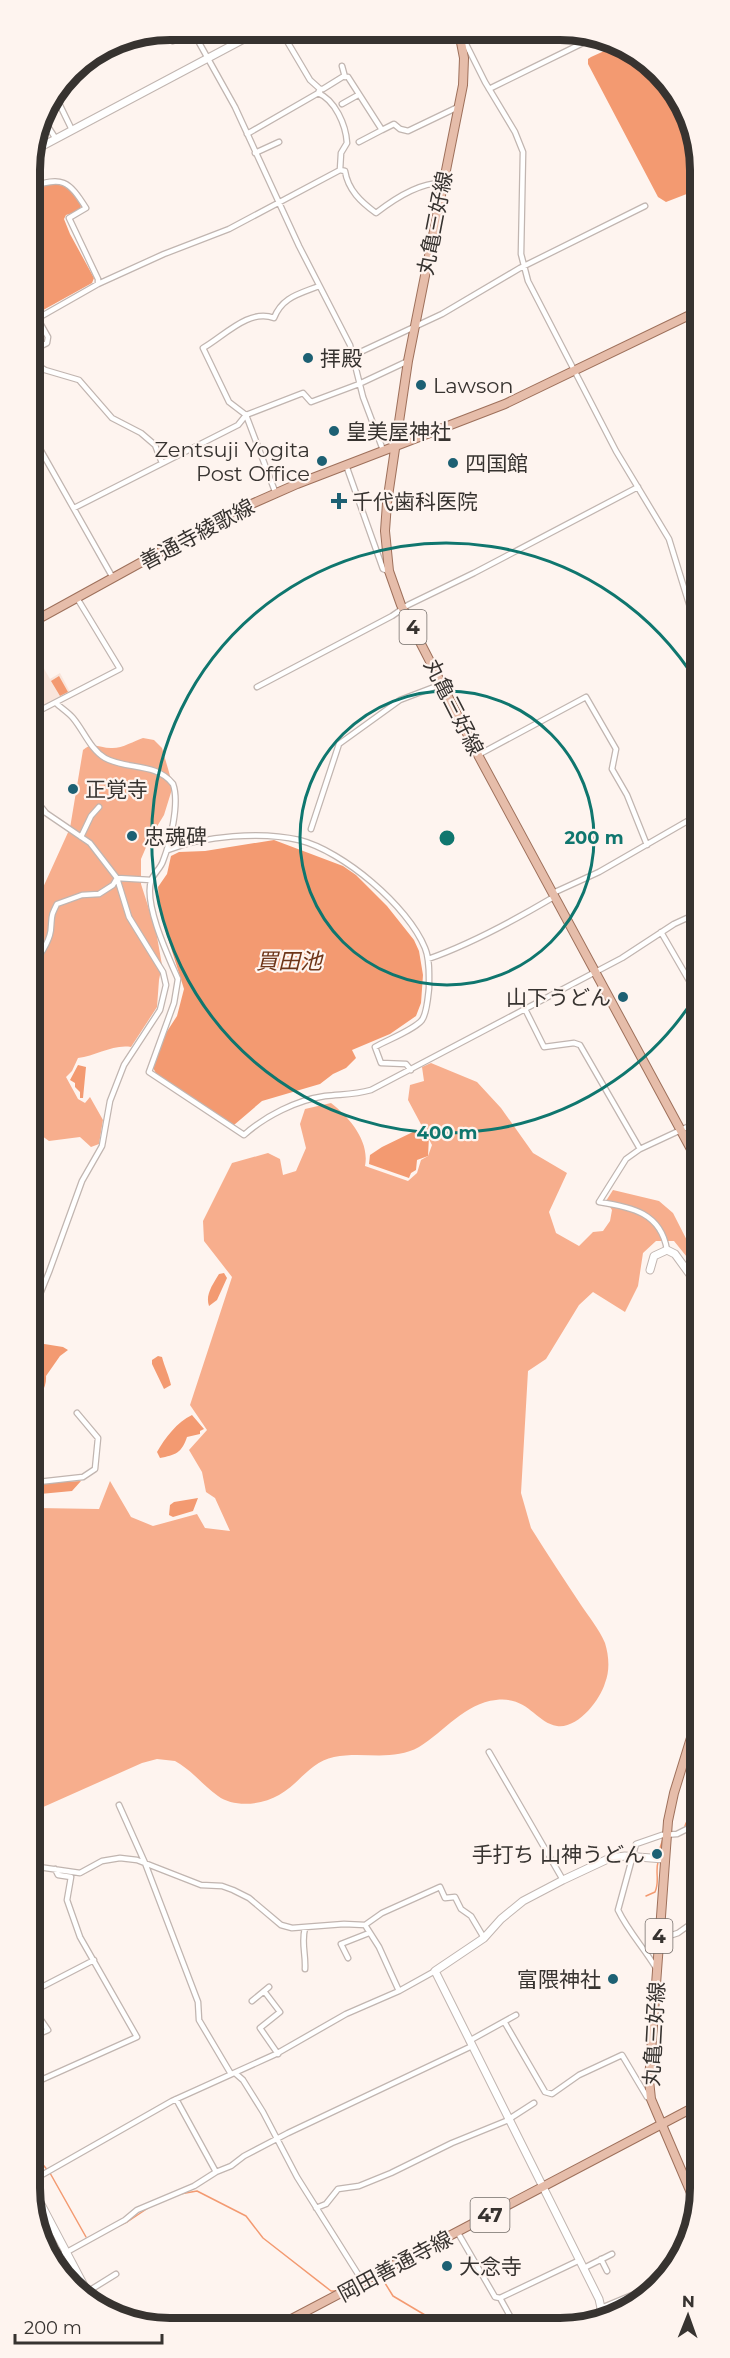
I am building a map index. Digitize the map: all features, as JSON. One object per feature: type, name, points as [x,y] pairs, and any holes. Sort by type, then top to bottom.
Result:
[{"type":"main road","name":"丸亀三好線","points":[[461,40],[464,71],[408,361],[396,445],[385,531],[388,571],[403,609],[478,755],[690,1147]]},
{"type":"main road","name":"善通寺綾歌線","points":[[41,618],[229,514],[382,450],[505,404],[690,315]]},
{"type":"main road","name":"丸亀三好線","points":[[689,1744],[670,1806],[667,1834],[660,1859],[659,1939],[650,2069],[651,2099],[689,2189]]},
{"type":"main road","name":"岡田善通寺線","points":[[293,2318],[361,2280],[458,2233],[689,2110]]},
{"type":"street","points":[[197,40],[225,87],[354,355],[359,384],[382,450]]},
{"type":"street","points":[[233,40],[235,44]]},
{"type":"street","points":[[43,146],[242,40]]},
{"type":"street","points":[[286,40],[310,80],[330,100],[345,130],[347,143],[339,159],[340,170]]},
{"type":"street","points":[[463,40],[515,132],[522,152],[521,254],[523,267],[616,451],[669,539],[690,606]]},
{"type":"street","points":[[489,89],[583,43]]},
{"type":"street","points":[[342,66],[346,76],[382,130]]},
{"type":"street","points":[[247,134],[346,76]]},
{"type":"street","points":[[342,104],[358,95]]},
{"type":"street","points":[[59,103],[73,131]]},
{"type":"street","points":[[359,142],[394,124],[408,131],[458,106]]},
{"type":"street","points":[[48,126],[57,139]]},
{"type":"street","points":[[255,153],[279,142]]},
{"type":"street","points":[[41,316],[98,284],[164,254],[229,229],[340,170],[345,171],[352,191],[376,213],[405,194],[432,182],[443,183]]},
{"type":"street","points":[[41,184],[70,184],[86,207],[69,218],[98,279],[98,284]]},
{"type":"street","points":[[354,355],[442,314],[523,267],[645,206]]},
{"type":"street","points":[[276,494],[246,415],[229,402],[203,348],[255,317],[274,318],[287,298],[319,286]]},
{"type":"street","points":[[41,324],[48,337],[47,343],[41,346]]},
{"type":"street","points":[[74,508],[238,425],[246,415],[303,393],[311,402],[359,384],[408,361]]},
{"type":"street","points":[[41,368],[79,380],[112,418],[141,433],[155,445],[162,463]]},
{"type":"street","points":[[41,450],[113,578]]},
{"type":"street","points":[[346,465],[383,568],[388,571]]},
{"type":"street","points":[[257,687],[638,487]]},
{"type":"street","points":[[41,710],[120,669],[77,598]]},
{"type":"street","points":[[311,829],[339,744],[400,700],[442,684]]},
{"type":"street","points":[[478,755],[586,697],[616,749],[612,769],[627,795],[646,845]]},
{"type":"street","points":[[56,703],[73,718],[92,746],[102,756],[114,762],[157,772],[170,781],[175,791],[176,803],[168,850],[159,870],[151,880],[152,912],[178,987],[149,1067],[152,1075],[244,1135],[263,1121],[290,1107],[326,1096],[354,1095],[411,1070],[595,972],[690,917]]},
{"type":"street","points":[[40,1293],[82,1181],[102,1146],[110,1101],[121,1073],[156,1016],[166,992],[164,975],[129,917],[117,878],[96,849],[46,813],[41,806]]},
{"type":"street","points":[[81,837],[91,816],[99,807]]},
{"type":"street","points":[[428,958],[461,947],[518,917],[552,898],[553,893],[599,872],[690,820]]},
{"type":"street","points":[[168,850],[182,844],[251,835],[274,836],[310,844],[331,853],[379,888],[410,923],[425,946],[428,958],[429,992],[424,1017],[416,1025],[375,1047],[381,1063],[405,1064],[411,1070]]},
{"type":"street","points":[[117,878],[151,880]]},
{"type":"street","points":[[41,952],[46,944],[51,928],[50,918],[57,904],[82,895],[99,894],[112,885],[117,878]]},
{"type":"street","points":[[661,932],[690,981]]},
{"type":"street","points":[[525,1009],[544,1047],[574,1043],[580,1045],[611,1103],[640,1149]]},
{"type":"street","points":[[689,1274],[675,1254],[667,1250],[662,1231],[650,1218],[618,1205],[599,1202],[626,1160],[640,1149],[690,1126]]},
{"type":"street","points":[[650,1270],[654,1256],[667,1250]]},
{"type":"street","points":[[40,1482],[83,1477],[95,1470],[98,1438],[77,1413]]},
{"type":"street","points":[[489,1752],[563,1880]]},
{"type":"street","points":[[119,1805],[145,1863],[198,2002],[199,2020],[233,2074],[243,2080],[316,2208],[361,2280]]},
{"type":"street","points":[[657,1971],[640,1942],[626,1927],[618,1910],[636,1844],[640,1840],[677,1834],[689,1828]]},
{"type":"street","points":[[40,2176],[176,2099],[278,2054],[346,2014],[399,1991],[435,1971],[484,1938],[501,1919],[524,1901],[563,1880],[610,1858],[633,1856],[660,1859]]},
{"type":"street","points":[[40,1867],[80,1873],[102,1861],[120,1858],[145,1863],[201,1885],[222,1886],[233,1890],[249,1898],[281,1925],[292,1928],[344,1924],[365,1925],[382,1913],[440,1887],[445,1898],[455,1897],[484,1938]]},
{"type":"street","points":[[40,2081],[137,2037],[80,1936],[67,1900],[72,1877],[58,1875],[55,1869]]},
{"type":"street","points":[[365,1925],[379,1947],[399,1991]]},
{"type":"street","points":[[659,1939],[678,1933],[689,1925]]},
{"type":"street","points":[[305,1928],[302,1943],[306,1969]]},
{"type":"street","points":[[348,1958],[341,1944],[369,1933]]},
{"type":"street","points":[[40,1988],[94,1960]]},
{"type":"street","points":[[435,1971],[584,2268],[599,2299],[600,2311]]},
{"type":"street","points":[[252,2001],[269,1987]]},
{"type":"street","points":[[264,1991],[269,2003],[280,2012],[271,2016],[261,2028],[260,2033],[278,2054]]},
{"type":"street","points":[[60,2256],[125,2220],[138,2210],[194,2186],[216,2172],[231,2166],[244,2156],[470,2044],[516,2015]]},
{"type":"street","points":[[40,2019],[48,2030],[40,2033]]},
{"type":"street","points":[[505,2023],[544,2092],[552,2094],[579,2075],[622,2055],[647,2097],[651,2099]]},
{"type":"street","points":[[176,2099],[216,2172]]},
{"type":"street","points":[[316,2208],[326,2204],[338,2189],[359,2186],[391,2174],[452,2143],[509,2119],[534,2103]]},
{"type":"street","points":[[42,2207],[81,2281]]},
{"type":"street","points":[[458,2233],[495,2296],[500,2298],[511,2318]]},
{"type":"street","points":[[584,2268],[612,2254]]},
{"type":"street","points":[[601,2259],[607,2271]]},
{"type":"street","points":[[500,2298],[580,2260]]},
{"type":"street","points":[[92,2292],[114,2278]]},
{"type":"street","points":[[601,2308],[634,2294]]},
{"type":"street","points":[[303,2313],[306,2318]]},
{"type":"shaded area","points":[[41,663],[50,679],[60,673],[71,694],[41,709]]},
{"type":"shaded area","points":[[143,738],[154,740],[162,748],[173,786],[164,815],[141,859],[141,884],[156,931],[162,965],[157,1007],[131,1047],[118,1047],[78,1058],[72,1071],[66,1077],[78,1099],[85,1103],[90,1097],[103,1120],[99,1144],[91,1147],[80,1137],[49,1141],[41,1135],[41,893],[70,828],[83,750],[93,745],[107,748],[119,747]]},
{"type":"shaded area","points":[[431,1063],[477,1082],[501,1108],[533,1153],[567,1173],[549,1212],[556,1233],[579,1246],[593,1232],[603,1231],[610,1221],[612,1210],[606,1201],[613,1190],[659,1201],[673,1213],[689,1245],[689,1260],[674,1241],[656,1241],[643,1253],[638,1286],[625,1312],[593,1292],[579,1305],[546,1359],[528,1371],[521,1493],[531,1528],[605,1643],[608,1668],[602,1690],[587,1712],[565,1726],[549,1724],[524,1705],[516,1702],[496,1700],[485,1702],[465,1712],[419,1747],[398,1754],[334,1757],[311,1768],[279,1795],[256,1803],[240,1804],[225,1800],[180,1764],[175,1761],[157,1759],[142,1763],[40,1808],[40,1508],[99,1509],[110,1481],[131,1517],[153,1526],[197,1514],[205,1528],[230,1531],[215,1498],[206,1492],[202,1472],[189,1450],[207,1430],[190,1405],[232,1277],[204,1241],[203,1221],[232,1163],[268,1153],[280,1159],[283,1175],[296,1171],[306,1148],[300,1124],[305,1109],[331,1103],[357,1130],[366,1157],[365,1166],[408,1181],[417,1173],[421,1160],[428,1156],[432,1145],[408,1100],[410,1085],[424,1081],[422,1067]]},
{"type":"water","points":[[607,50],[617,54],[632,62],[663,91],[680,121],[685,137],[690,170],[690,193],[666,202],[658,197],[588,64],[588,59]]},
{"type":"water","points":[[48,184],[70,186],[81,206],[79,211],[66,215],[64,219],[94,278],[92,283],[41,311],[41,187]]},
{"type":"water","points":[[59,676],[68,692],[60,696],[51,681]]},
{"type":"water","name":"買田池","points":[[274,840],[343,866],[356,875],[387,906],[414,940],[419,951],[423,975],[421,1003],[416,1016],[390,1034],[352,1050],[356,1058],[346,1068],[320,1084],[262,1101],[234,1125],[157,1075],[152,1066],[164,1036],[177,1016],[184,989],[160,913],[158,887],[167,874],[171,856],[179,852],[205,851]]},
{"type":"water","points":[[78,1065],[86,1067],[83,1098],[80,1098],[80,1092],[75,1087],[75,1083],[70,1080]]},
{"type":"water","points":[[417,1130],[429,1137],[428,1156],[417,1160],[416,1170],[409,1178],[369,1164],[370,1155]]},
{"type":"water","points":[[224,1273],[227,1278],[217,1300],[209,1306],[210,1290],[219,1274]]},
{"type":"water","points":[[40,1343],[63,1347],[68,1350],[60,1356],[46,1376],[40,1395]]},
{"type":"water","points":[[158,1356],[162,1357],[171,1385],[164,1389],[152,1364],[152,1360]]},
{"type":"water","points":[[192,1415],[204,1429],[200,1431],[200,1434],[187,1437],[183,1447],[177,1452],[160,1458],[157,1452],[168,1436],[176,1426]]},
{"type":"water","points":[[81,1481],[72,1491],[40,1494],[40,1483]]},
{"type":"water","points":[[198,1498],[193,1511],[173,1517],[169,1515],[170,1505],[174,1502]]},
{"type":"waterway","points":[[685,1826],[689,1819]]},
{"type":"waterway","points":[[658,1854],[663,1839]]},
{"type":"waterway","points":[[646,1896],[655,1892],[658,1862]]},
{"type":"waterway","points":[[40,2161],[50,2173],[86,2237]]},
{"type":"waterway","points":[[180,2194],[197,2191],[246,2216],[263,2238],[331,2291],[337,2291],[359,2279]]},
{"type":"waterway","points":[[114,2228],[148,2208]]},
{"type":"waterway","points":[[380,2275],[393,2296],[427,2318]]},
{"type":"place","name":"拝殿","points":[[308,358]]},
{"type":"place","name":"Lawson","points":[[421,385]]},
{"type":"place","name":"皇美屋神社","points":[[334,431]]},
{"type":"place","name":"Zentsuji Yogita Post Office","points":[[322,461]]},
{"type":"place","name":"四国館","points":[[453,463]]},
{"type":"place","name":"千代歯科医院","points":[[339,501]]},
{"type":"place","name":"正覚寺","points":[[73,789]]},
{"type":"place","name":"忠魂碑","points":[[132,836]]},
{"type":"place","name":"山下うどん","points":[[623,997]]},
{"type":"place","name":"手打ち 山神うどん","points":[[657,1854]]},
{"type":"place","name":"富隈神社","points":[[613,1979]]},
{"type":"place","name":"大念寺","points":[[447,2266]]}]
